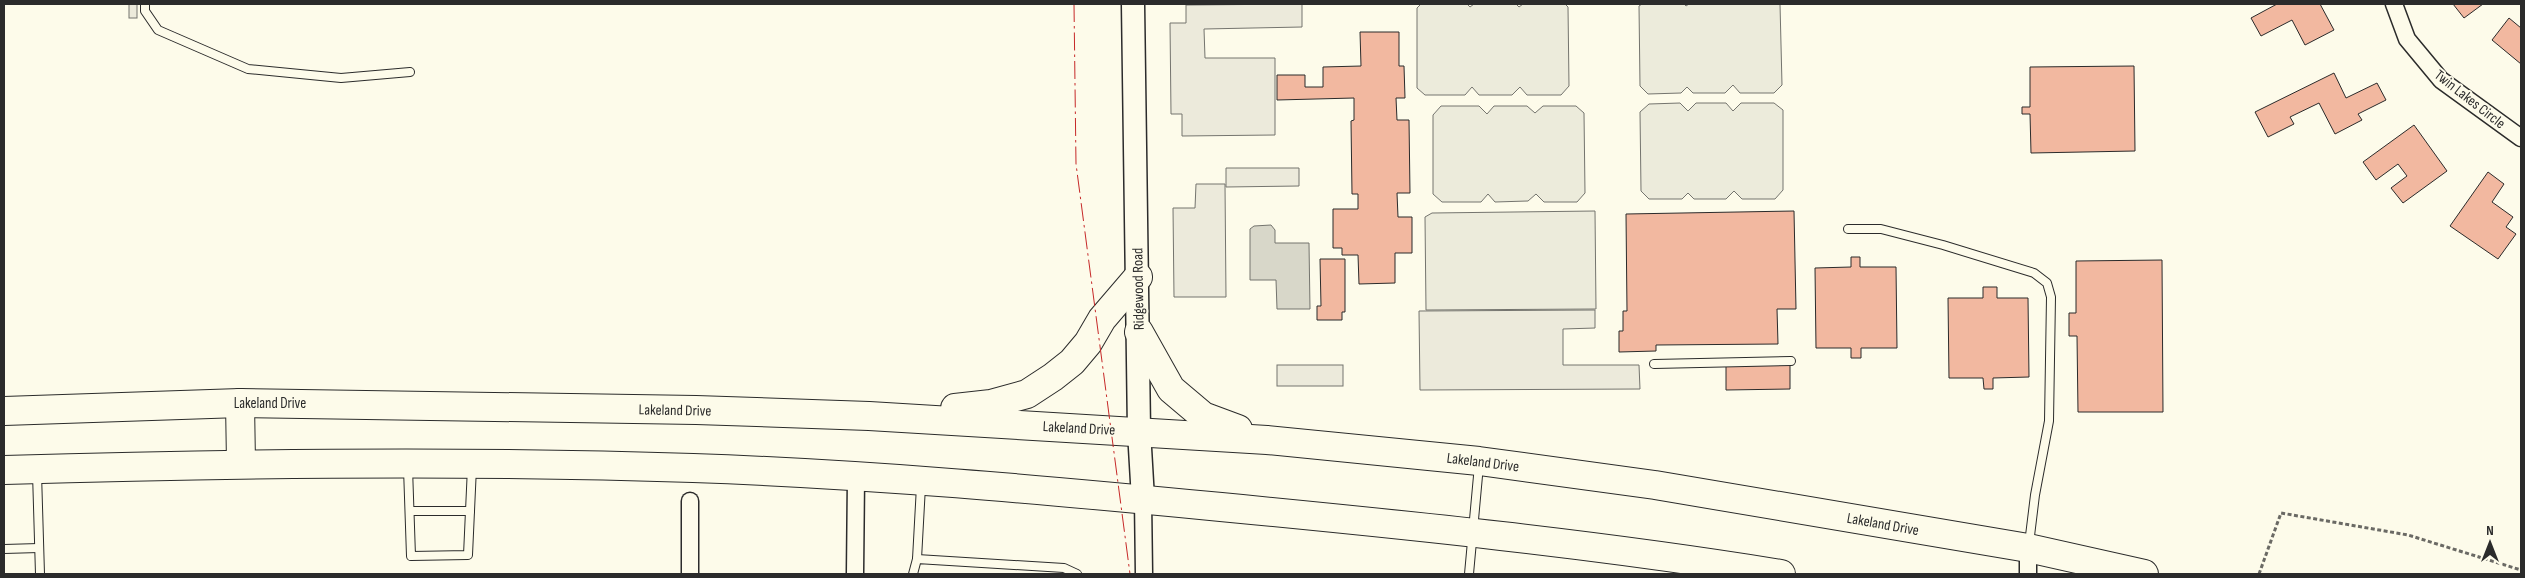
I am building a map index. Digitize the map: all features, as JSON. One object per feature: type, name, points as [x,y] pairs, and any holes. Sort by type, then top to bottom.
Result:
[{"type":"highway","points":[[868,416],[991,404],[1027,394],[1072,362],[1088,343],[1102,318],[1138,278]]},
{"type":"highway","points":[[1138,332],[1171,390],[1186,404],[1203,416],[1267,440]]},
{"type":"highway","points":[[240,403],[241,463]]},
{"type":"highway","name":"Lakeland Drive","points":[[4,410],[240,403],[696,410],[868,416],[1267,440],[1479,461],[1655,485],[2028,561],[2144,574]]},
{"type":"highway","points":[[4,470],[241,463],[472,463],[698,468],[921,481],[1142,499],[1473,531],[1781,574]]},
{"type":"street","name":"Ridgewood Road","points":[[1133,4],[1139,431],[1144,574]]},
{"type":"street","name":"Twin Lakes Circle","points":[[2394,4],[2407,39],[2441,80],[2521,138]]},
{"type":"street","points":[[855,574],[856,478]]},
{"type":"street","points":[[690,501],[690,574]]},
{"type":"lane","points":[[145,4],[145,11],[158,30],[248,68],[341,78],[410,72]]},
{"type":"lane","points":[[1848,229],[1881,229],[1943,245],[2034,273],[2047,283],[2051,297],[2049,421],[2035,495],[2028,561]]},
{"type":"lane","points":[[1654,364],[1791,361]]},
{"type":"lane","points":[[1469,574],[1479,461]]},
{"type":"lane","points":[[408,463],[411,556],[468,555],[472,463]]},
{"type":"lane","points":[[37,469],[40,574]]},
{"type":"lane","points":[[913,574],[917,559],[921,481]]},
{"type":"lane","points":[[410,510],[470,511]]},
{"type":"lane","points":[[4,549],[39,548]]},
{"type":"lane","points":[[917,559],[1064,568],[1077,574]]},
{"type":"path","points":[[2259,574],[2281,514],[2408,535],[2521,570]]},
{"type":"shaded area","points":[[129,4],[137,4],[137,18],[129,18]]},
{"type":"shaded area","points":[[1302,4],[1302,27],[1204,29],[1205,58],[1275,58],[1275,135],[1182,136],[1182,114],[1171,114],[1170,23],[1186,23],[1186,5]]},
{"type":"shaded area","points":[[1421,4],[1467,4],[1470,7],[1474,4],[1516,4],[1519,7],[1523,4],[1565,4],[1568,7],[1569,86],[1561,95],[1527,95],[1520,87],[1512,95],[1479,95],[1472,87],[1465,95],[1425,95],[1417,88],[1417,8]]},
{"type":"shaded area","points":[[1642,4],[1684,4],[1686,6],[1689,4],[1780,4],[1782,85],[1774,93],[1740,93],[1733,85],[1725,93],[1693,93],[1687,87],[1681,93],[1648,94],[1640,86],[1639,6]]},
{"type":"shaded area","points":[[1680,103],[1688,111],[1696,103],[1726,103],[1733,111],[1741,103],[1774,103],[1783,110],[1783,190],[1775,199],[1742,199],[1734,191],[1726,199],[1694,199],[1688,193],[1682,199],[1649,199],[1641,191],[1640,112],[1649,104]]},
{"type":"shaded area","points":[[1441,106],[1479,106],[1487,114],[1494,106],[1527,106],[1535,113],[1543,106],[1576,106],[1584,113],[1585,193],[1577,202],[1544,202],[1536,194],[1528,201],[1495,202],[1488,194],[1481,202],[1442,202],[1433,194],[1433,115]]},
{"type":"shaded area","points":[[1226,168],[1299,168],[1299,186],[1226,187]]},
{"type":"shaded area","points":[[1196,184],[1225,184],[1226,297],[1174,297],[1173,208],[1195,208]]},
{"type":"shaded area","points":[[1595,211],[1596,309],[1426,310],[1425,217],[1432,213]]},
{"type":"shaded area","points":[[1271,225],[1275,230],[1275,243],[1309,243],[1310,309],[1277,309],[1276,280],[1250,280],[1250,229],[1254,226]]},
{"type":"shaded area","points":[[1595,310],[1595,328],[1563,329],[1563,365],[1639,365],[1640,389],[1420,390],[1419,311]]},
{"type":"shaded area","points":[[1277,365],[1343,365],[1343,386],[1277,386]]},
{"type":"building","points":[[2277,4],[2320,4],[2334,30],[2305,45],[2292,20],[2261,36],[2251,18]]},
{"type":"building","points":[[2453,4],[2483,4],[2464,18]]},
{"type":"building","points":[[2509,18],[2521,28],[2521,64],[2492,40]]},
{"type":"building","points":[[1360,32],[1399,32],[1399,66],[1404,66],[1405,98],[1396,98],[1397,120],[1409,120],[1410,193],[1397,193],[1398,217],[1412,217],[1412,253],[1395,253],[1395,283],[1359,284],[1358,255],[1342,255],[1342,248],[1333,248],[1333,209],[1358,209],[1358,194],[1352,194],[1351,121],[1354,120],[1354,98],[1277,100],[1277,75],[1305,75],[1305,87],[1323,87],[1323,67],[1361,66]]},
{"type":"building","points":[[2134,66],[2135,151],[2031,153],[2030,114],[2022,114],[2022,107],[2030,107],[2030,67]]},
{"type":"building","points":[[2334,73],[2346,98],[2377,83],[2386,100],[2358,114],[2362,120],[2335,134],[2319,103],[2290,117],[2294,124],[2268,137],[2255,112]]},
{"type":"building","points":[[2414,125],[2447,171],[2403,203],[2391,188],[2407,176],[2398,164],[2376,180],[2363,162]]},
{"type":"building","points":[[2488,172],[2504,184],[2492,202],[2513,217],[2506,227],[2516,234],[2498,259],[2450,226]]},
{"type":"building","points":[[1794,211],[1796,309],[1777,309],[1778,344],[1656,345],[1656,351],[1619,352],[1619,331],[1623,331],[1623,311],[1627,311],[1626,214]]},
{"type":"building","points":[[1851,257],[1860,257],[1860,267],[1896,267],[1897,348],[1861,348],[1861,358],[1851,358],[1851,348],[1816,348],[1815,268],[1851,267]]},
{"type":"building","points":[[1320,259],[1345,259],[1345,312],[1342,312],[1342,320],[1317,320],[1317,306],[1321,306]]},
{"type":"building","points":[[2162,260],[2163,412],[2078,412],[2077,336],[2069,336],[2069,313],[2076,313],[2076,261]]},
{"type":"building","points":[[1983,287],[1997,287],[1997,298],[2028,298],[2029,377],[1993,378],[1993,389],[1984,389],[1983,378],[1949,378],[1948,298],[1983,298]]},
{"type":"building","points":[[1790,364],[1790,389],[1726,390],[1726,365]]},
{"type":"power","points":[[1074,4],[1076,164],[1130,574]]}]
